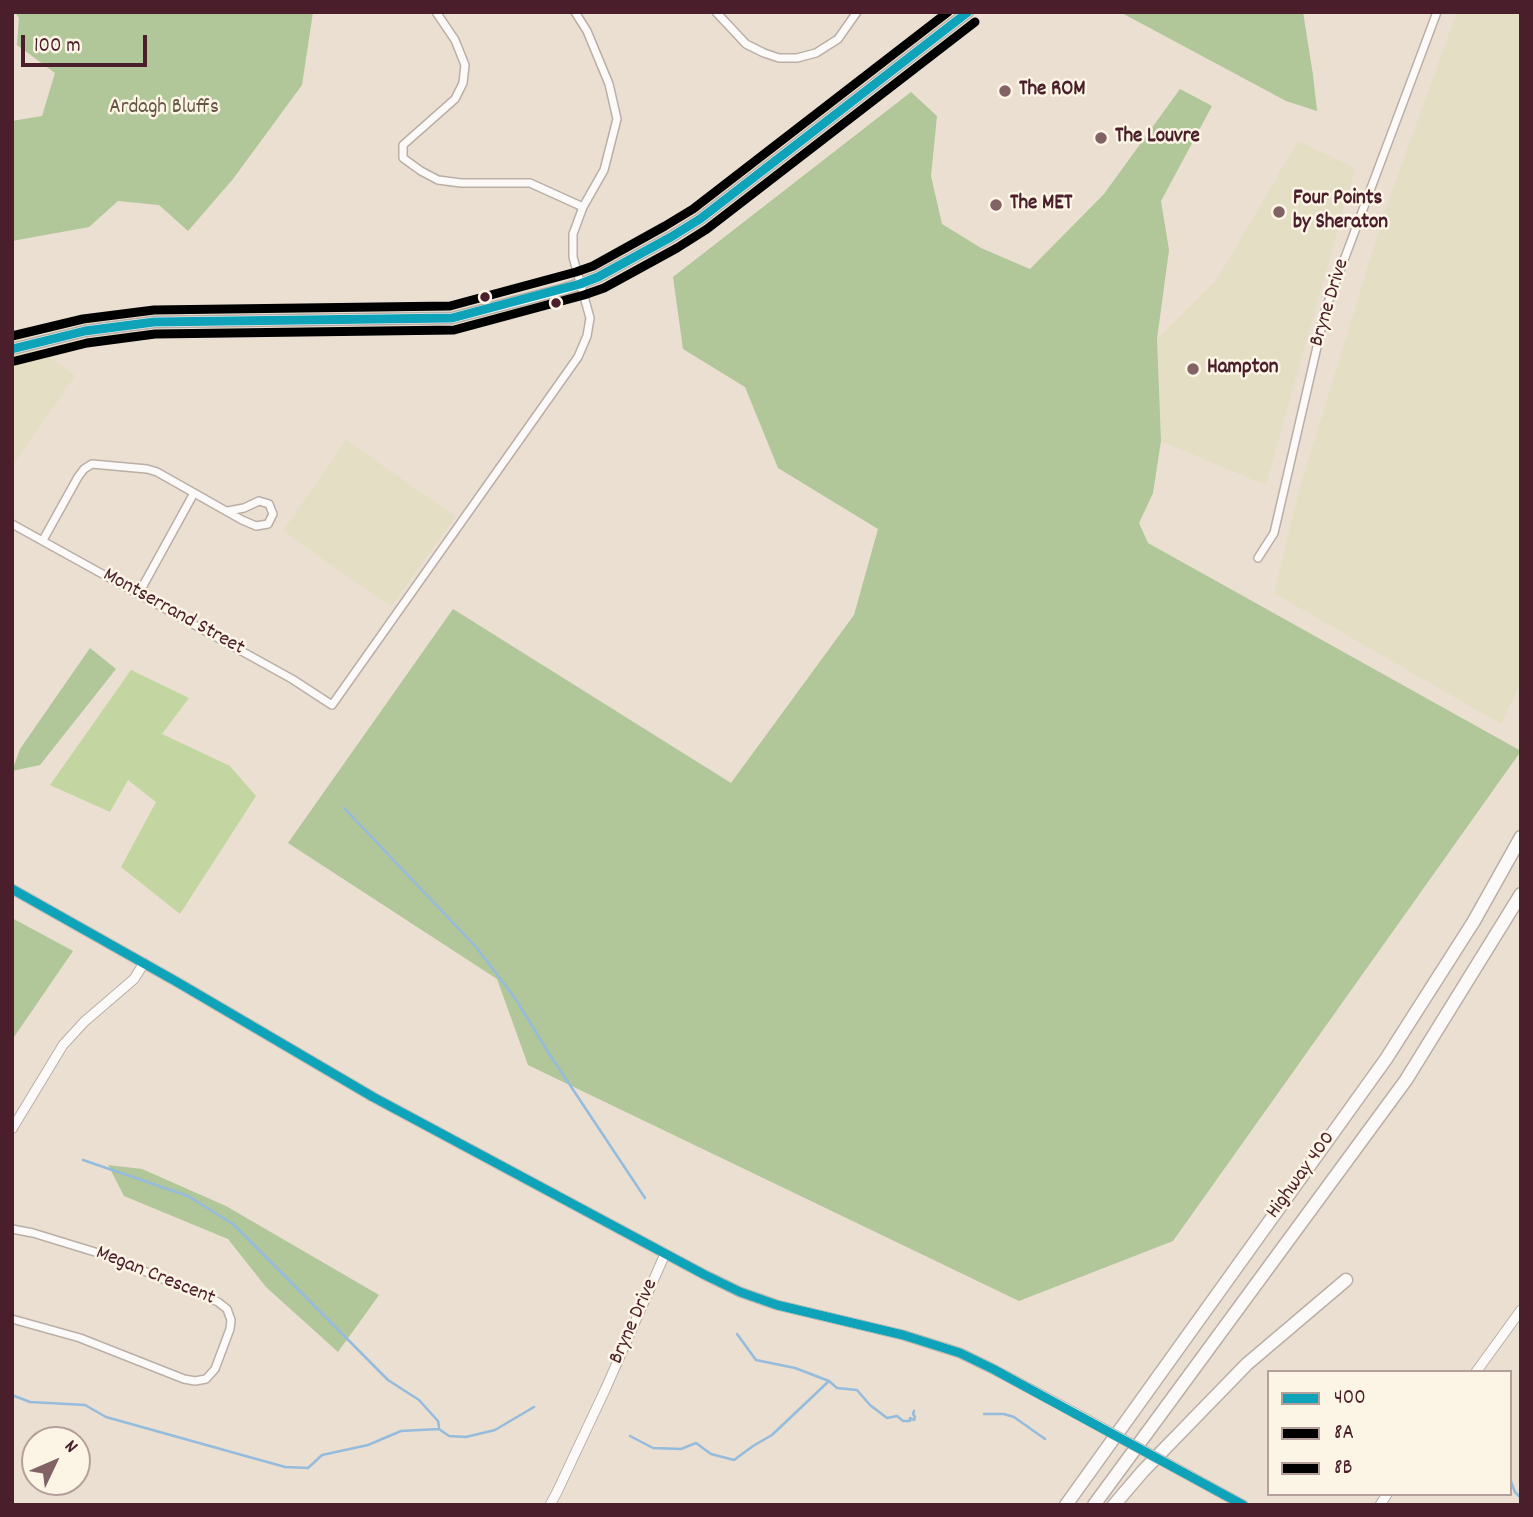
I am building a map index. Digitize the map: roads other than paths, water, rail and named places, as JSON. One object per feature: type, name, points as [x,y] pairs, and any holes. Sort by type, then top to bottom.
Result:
[{"type":"highway","name":"Highway 400","points":[[1066,1505],[1386,1059],[1474,920],[1521,837]]},
{"type":"highway","name":"Highway 400","points":[[1094,1505],[1406,1080],[1521,894]]},
{"type":"highway","points":[[1114,1505],[1143,1471],[1247,1364],[1346,1280]]},
{"type":"main road","points":[[12,349],[85,331],[154,322],[452,318],[580,284],[635,257],[700,219],[968,12]]},
{"type":"street","points":[[436,12],[455,40],[465,65],[463,83],[455,99],[403,145],[402,158],[438,180],[461,183],[530,183],[583,207]]},
{"type":"street","points":[[575,12],[587,31],[609,84],[617,119],[604,170],[583,207],[573,234],[573,257],[580,284]]},
{"type":"street","points":[[716,12],[746,44],[779,58],[797,58],[816,53],[838,39],[857,12]]},
{"type":"street","name":"Bryne Drive","points":[[1258,558],[1274,533],[1326,308],[1437,12]]},
{"type":"street","name":"Montserrand Street","points":[[12,524],[292,679],[332,705],[578,357],[587,336],[590,318],[580,284]]},
{"type":"street","points":[[43,540],[78,477],[92,464],[157,472],[194,493],[256,526],[268,524],[273,514],[269,504],[259,501],[228,511]]},
{"type":"street","points":[[139,593],[194,493]]},
{"type":"street","points":[[12,889],[373,1097],[740,1292],[777,1305],[903,1335],[960,1353],[993,1368],[1243,1505]]},
{"type":"street","points":[[12,1129],[63,1045],[84,1022],[134,979],[144,963]]},
{"type":"street","name":"Megan Crescent","points":[[12,1229],[108,1256],[218,1302],[227,1310],[231,1320],[215,1368],[206,1378],[195,1381],[80,1338],[12,1319]]},
{"type":"street","name":"Bryne Drive","points":[[550,1505],[605,1390],[665,1254]]},
{"type":"street","points":[[1477,1370],[1521,1310]]},
{"type":"waterway","points":[[344,808],[476,947],[515,998],[645,1198]]},
{"type":"waterway","points":[[83,1160],[188,1196],[233,1224],[388,1380],[419,1400],[438,1421],[439,1427]]},
{"type":"waterway","points":[[737,1334],[756,1360],[795,1368],[829,1381],[837,1388],[857,1390],[887,1418],[897,1416],[903,1421],[910,1421],[910,1418],[914,1420],[914,1411]]},
{"type":"waterway","points":[[630,1436],[653,1448],[681,1449],[696,1443],[711,1454],[734,1460],[772,1435],[829,1381]]},
{"type":"waterway","points":[[12,1395],[30,1402],[85,1405],[106,1417],[285,1467],[308,1468],[322,1455],[368,1445],[401,1431],[439,1429],[449,1436],[466,1437],[495,1430],[534,1407]]},
{"type":"waterway","points":[[984,1414],[1014,1417],[1045,1439]]},
{"type":"waterway","points":[[1512,1484],[1521,1498]]},
{"type":"place","name":"The ROM","points":[[1005,91]]},
{"type":"place","name":"The Louvre","points":[[1101,138]]},
{"type":"place","name":"The MET","points":[[996,205]]},
{"type":"place","name":"Four Points by Sheraton","points":[[1279,212]]},
{"type":"place","name":"Hampton","points":[[1193,369]]},
{"type":"park label","name":"Ardagh Bluffs","points":[[164,109]]}]
